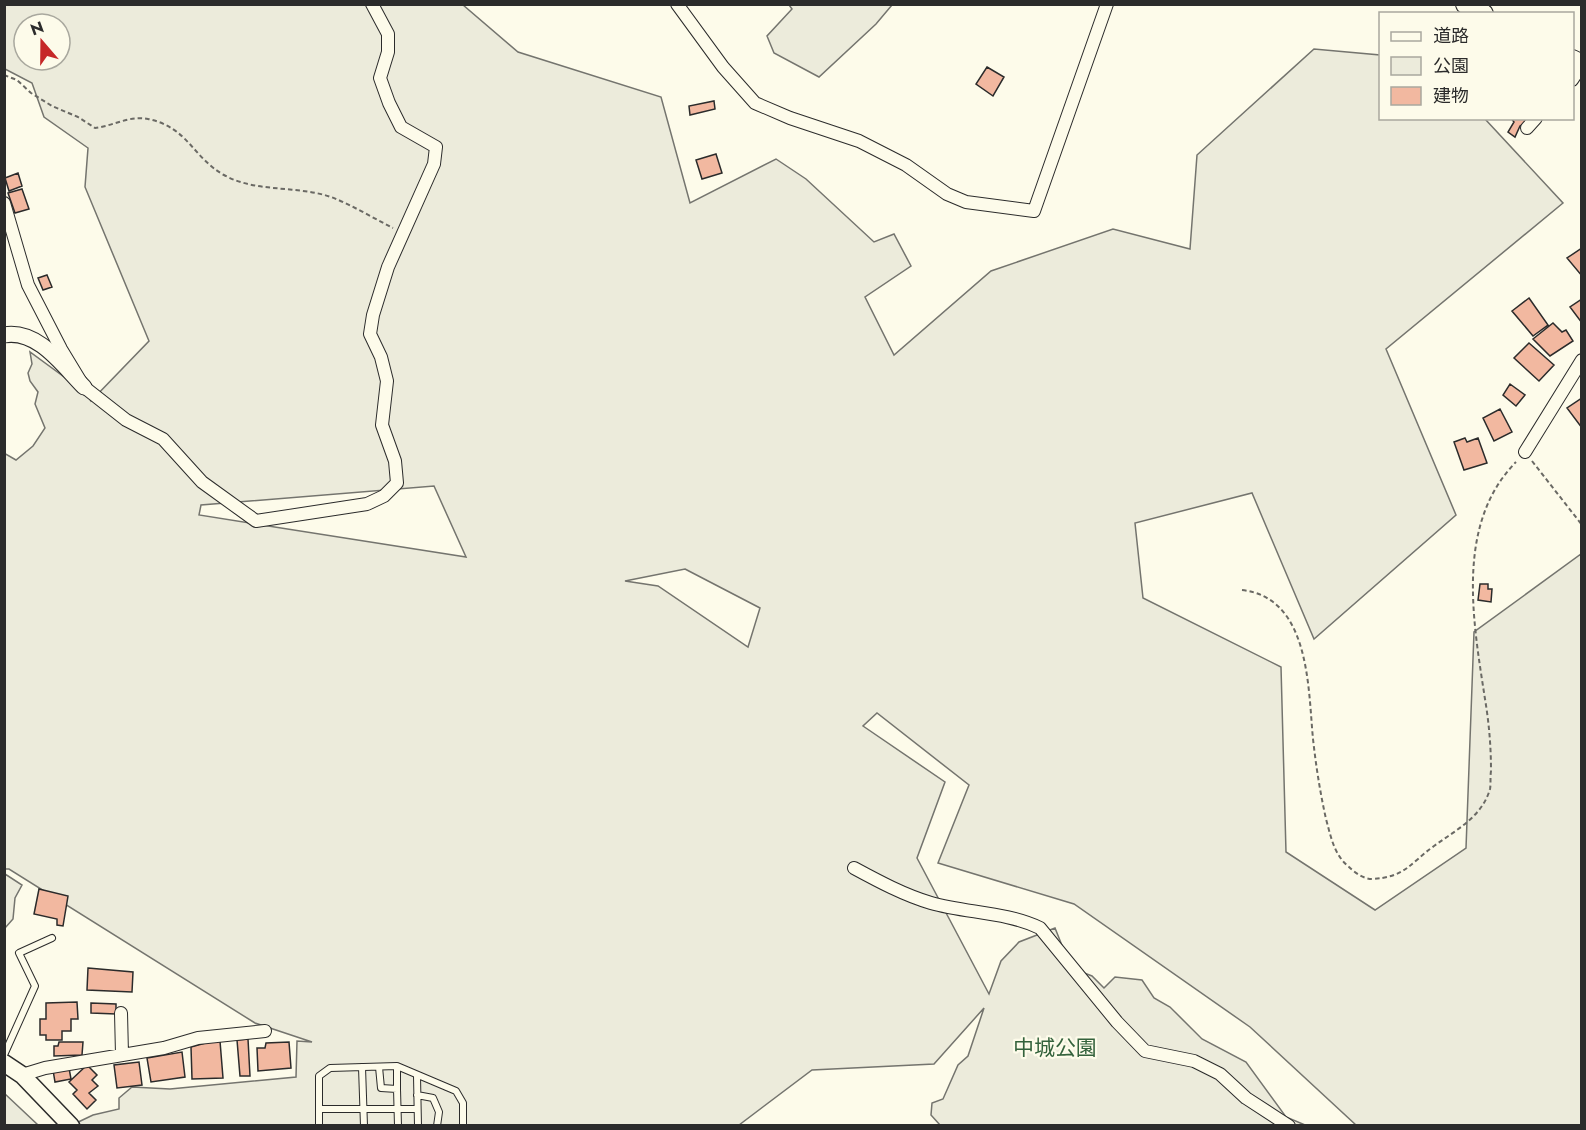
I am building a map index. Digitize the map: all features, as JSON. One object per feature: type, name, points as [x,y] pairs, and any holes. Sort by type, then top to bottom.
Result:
[{"type":"highway","points":[[1466,4],[1480,12]]},
{"type":"main road","points":[[4,1063],[22,1075],[71,1125]]},
{"type":"street","points":[[4,335],[15,333],[35,339],[84,387],[126,420],[163,439],[202,482],[256,521],[367,504],[384,496],[397,483],[395,461],[382,425],[387,381],[381,357],[370,334],[373,315],[388,267],[434,164],[436,147],[401,127],[389,103],[380,78],[388,52],[388,34],[372,4]]},
{"type":"street","points":[[677,4],[723,67],[755,103],[790,118],[859,141],[906,165],[947,194],[966,202],[1034,211],[1107,4]]},
{"type":"street","points":[[1527,128],[1534,120]]},
{"type":"street","points":[[4,203],[28,285],[61,349],[84,387]]},
{"type":"street","points":[[1525,452],[1581,360]]},
{"type":"street","points":[[854,868],[883,884],[930,902],[1026,921],[1040,928],[1117,1022],[1145,1051],[1194,1061],[1220,1074],[1246,1098],[1289,1125]]},
{"type":"street","points":[[121,1013],[122,1054]]},
{"type":"street","points":[[22,1075],[45,1068],[164,1048],[198,1038],[264,1031]]},
{"type":"lane","points":[[4,1055],[35,986],[19,953],[52,938]]},
{"type":"lane","points":[[396,1066],[398,1125]]},
{"type":"lane","points":[[319,1125],[319,1076],[330,1068],[396,1066],[456,1091],[463,1103],[463,1125]]},
{"type":"lane","points":[[362,1067],[364,1125]]},
{"type":"lane","points":[[378,1067],[381,1088],[397,1089]]},
{"type":"lane","points":[[417,1076],[418,1125]]},
{"type":"lane","points":[[417,1095],[433,1098],[439,1112],[437,1125]]},
{"type":"lane","points":[[319,1108],[417,1109]]},
{"type":"path","points":[[4,75],[17,80],[31,93],[52,106],[78,117],[95,128],[106,127],[126,119],[147,118],[172,127],[204,160],[223,175],[248,185],[293,189],[331,197],[403,233]]},
{"type":"path","points":[[1242,590],[1254,591],[1266,596],[1294,627],[1307,672],[1318,783],[1332,841],[1340,860],[1367,879],[1387,878],[1404,872],[1431,848],[1466,824],[1481,807],[1490,788],[1491,734],[1474,626],[1473,589],[1476,538],[1492,492],[1504,474],[1525,452],[1581,525]]},
{"type":"green space","name":"中城公園","points":[[5,5],[463,5],[518,52],[661,97],[690,203],[776,159],[806,179],[874,242],[894,234],[911,266],[865,297],[894,355],[991,271],[1113,229],[1190,249],[1197,155],[1314,49],[1379,55],[1379,120],[1486,120],[1563,203],[1386,349],[1456,515],[1314,639],[1252,493],[1135,523],[1143,598],[1281,667],[1286,852],[1375,910],[1466,848],[1474,632],[1581,554],[1581,1125],[1356,1125],[1250,1027],[1074,904],[938,863],[969,785],[877,713],[863,726],[945,782],[917,858],[989,994],[1001,961],[1019,942],[1055,928],[1071,968],[1092,976],[1104,988],[1115,977],[1142,980],[1154,998],[1170,1007],[1202,1039],[1246,1062],[1286,1117],[1305,1125],[940,1125],[931,1115],[932,1103],[943,1099],[958,1065],[968,1056],[984,1008],[934,1064],[812,1070],[739,1125],[72,1125],[93,1115],[119,1109],[119,1098],[132,1087],[170,1089],[296,1077],[297,1041],[312,1042],[255,1023],[9,869],[5,869],[4,453],[16,460],[33,446],[45,428],[35,404],[38,392],[30,381],[28,373],[32,364],[30,352],[86,393],[91,401],[149,341],[85,187],[88,148],[44,117],[32,83],[5,69]],"holes":[[[434,486],[466,557],[199,515],[201,505]],[[685,569],[760,608],[748,647],[658,586],[625,581]]]},
{"type":"green space","points":[[789,5],[892,5],[876,24],[819,77],[774,53],[767,36],[792,9]]},
{"type":"green space","points":[[5,874],[22,885],[15,898],[13,919],[5,928]]},
{"type":"green space","points":[[4,1093],[38,1125],[5,1125]]},
{"type":"building","points":[[987,67],[1004,77],[993,96],[976,84]]},
{"type":"building","points":[[714,101],[715,109],[690,115],[689,106]]},
{"type":"building","points":[[1512,120],[1528,121],[1520,126],[1515,137],[1508,132],[1514,122]]},
{"type":"building","points":[[716,154],[722,173],[702,179],[696,160]]},
{"type":"building","points":[[18,173],[22,186],[9,191],[5,178]]},
{"type":"building","points":[[22,189],[29,209],[15,213],[8,193]]},
{"type":"building","points":[[1582,248],[1582,276],[1567,258]]},
{"type":"building","points":[[47,275],[52,287],[43,290],[38,278]]},
{"type":"building","points":[[1529,298],[1548,325],[1533,336],[1512,311]]},
{"type":"building","points":[[1582,299],[1582,323],[1570,307]]},
{"type":"building","points":[[1553,323],[1562,332],[1566,330],[1573,341],[1550,356],[1533,339]]},
{"type":"building","points":[[1529,343],[1554,365],[1539,381],[1514,358]]},
{"type":"building","points":[[1510,384],[1525,395],[1516,406],[1503,395]]},
{"type":"building","points":[[1582,398],[1582,428],[1567,408]]},
{"type":"building","points":[[1500,409],[1512,432],[1494,441],[1483,418]]},
{"type":"building","points":[[1465,438],[1467,442],[1478,438],[1487,463],[1464,470],[1454,442]]},
{"type":"building","points":[[1480,584],[1488,584],[1488,589],[1492,589],[1491,602],[1478,600]]},
{"type":"building","points":[[39,889],[68,896],[63,926],[57,925],[57,919],[34,914]]},
{"type":"building","points":[[88,968],[133,972],[132,992],[87,990]]},
{"type":"building","points":[[77,1002],[78,1019],[71,1019],[71,1031],[62,1031],[62,1040],[46,1040],[46,1035],[40,1035],[40,1019],[46,1019],[46,1003]]},
{"type":"building","points":[[91,1003],[116,1004],[116,1014],[91,1013]]},
{"type":"building","points":[[248,1039],[250,1076],[240,1076],[237,1040]]},
{"type":"building","points":[[220,1041],[223,1078],[192,1079],[191,1047]]},
{"type":"building","points":[[59,1042],[83,1042],[82,1055],[54,1056],[54,1046],[58,1046]]},
{"type":"building","points":[[289,1042],[291,1068],[258,1071],[257,1048],[265,1048],[266,1043]]},
{"type":"building","points":[[182,1052],[185,1077],[151,1082],[147,1058]]},
{"type":"building","points":[[139,1062],[142,1085],[117,1088],[114,1065]]},
{"type":"building","points":[[87,1065],[97,1075],[92,1080],[98,1086],[89,1093],[96,1100],[87,1109],[73,1094],[77,1090],[69,1082]]},
{"type":"building","points":[[69,1068],[71,1079],[55,1082],[53,1070]]}]
